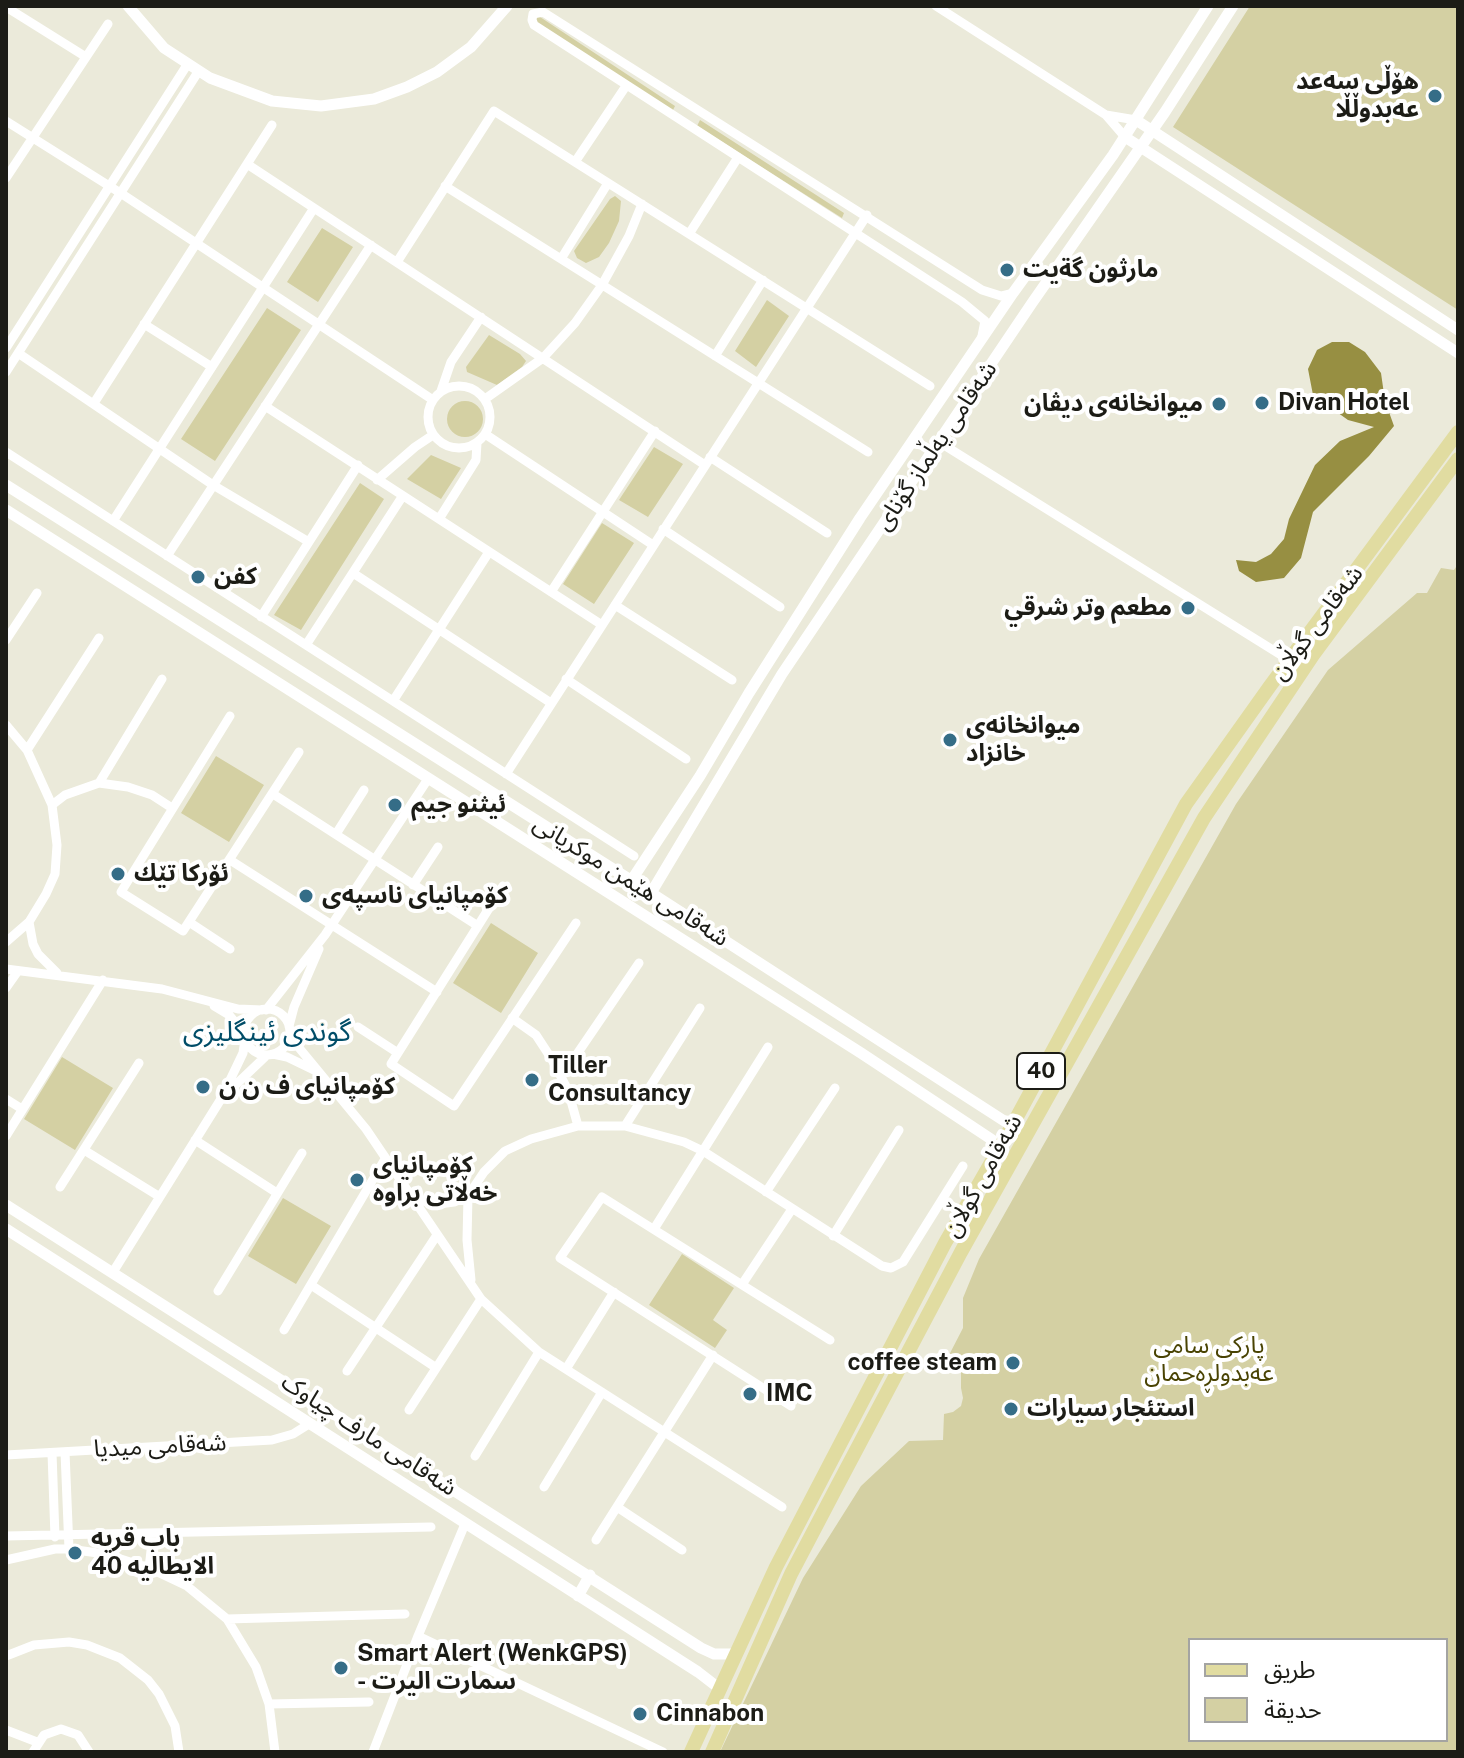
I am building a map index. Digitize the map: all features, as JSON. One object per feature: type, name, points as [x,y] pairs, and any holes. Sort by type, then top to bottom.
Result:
[{"type":"main road","name":"شەقامی گوڵان","points":[[691,1752],[776,1567],[945,1243],[1012,1126],[1186,804],[1458,432]]},
{"type":"main road","name":"شەقامی گوڵان","points":[[712,1752],[791,1574],[834,1492],[961,1252],[1204,818],[1313,655],[1458,459]]},
{"type":"main road","points":[[1383,533],[1396,543]]},
{"type":"street","points":[[128,6],[153,38],[198,72],[241,92],[289,104],[330,105],[374,99],[407,87],[451,64],[487,32],[507,6]]},
{"type":"street","points":[[936,6],[1106,115],[1125,137],[1140,147],[1458,353]]},
{"type":"street","name":"شەقامی یەڵماز گۆنای","points":[[631,881],[880,489],[1013,293],[1125,137],[1208,6]]},
{"type":"street","name":"شەقامی یەڵماز گۆنای","points":[[651,893],[782,674],[1233,6]]},
{"type":"street","points":[[6,20],[11,8],[86,57]]},
{"type":"street","points":[[981,343],[985,321],[962,302],[534,25],[533,14],[543,12],[982,290],[1001,296],[1013,293]]},
{"type":"street","points":[[6,178],[108,24]]},
{"type":"street","points":[[6,348],[187,65]]},
{"type":"street","points":[[6,372],[198,72]]},
{"type":"street","points":[[575,162],[626,86]]},
{"type":"street","points":[[169,94],[179,102]]},
{"type":"street","points":[[682,122],[692,104]]},
{"type":"street","points":[[397,262],[494,111],[930,386]]},
{"type":"street","points":[[1106,115],[1136,120],[1458,330]]},
{"type":"street","points":[[6,121],[110,186],[433,400]]},
{"type":"street","points":[[94,403],[272,125]]},
{"type":"street","points":[[689,234],[737,159]]},
{"type":"street","points":[[247,164],[655,431],[827,533]]},
{"type":"street","points":[[561,259],[608,183]]},
{"type":"street","points":[[445,186],[868,452]]},
{"type":"street","points":[[485,399],[543,358],[575,323],[602,285],[629,236],[642,204]]},
{"type":"street","points":[[113,521],[314,208]]},
{"type":"street","points":[[506,774],[867,215]]},
{"type":"street","points":[[167,556],[371,245]]},
{"type":"street","points":[[715,356],[763,280]]},
{"type":"street","points":[[441,392],[459,386],[478,392],[485,399],[490,417],[485,434],[477,443],[468,447],[449,447],[433,435],[427,418],[433,400],[441,392],[451,362],[481,317]]},
{"type":"street","points":[[144,324],[212,367]]},
{"type":"street","points":[[18,353],[213,485],[309,542]]},
{"type":"street","points":[[265,406],[602,625]]},
{"type":"street","points":[[551,592],[655,431]]},
{"type":"street","points":[[485,434],[653,545]]},
{"type":"street","points":[[377,480],[433,435]]},
{"type":"street","points":[[939,442],[1289,660]]},
{"type":"street","points":[[439,519],[476,460],[477,443]]},
{"type":"street","points":[[6,452],[634,856]]},
{"type":"street","points":[[261,617],[358,465]]},
{"type":"street","name":"شەقامی هێمن موکریانی","points":[[6,485],[651,893],[1012,1126]]},
{"type":"street","points":[[880,489],[899,501]]},
{"type":"street","points":[[306,645],[402,497]]},
{"type":"street","name":"شەقامی هێمن موکریانی","points":[[6,510],[839,1039],[1000,1145]]},
{"type":"street","points":[[663,529],[780,607]]},
{"type":"street","points":[[393,701],[489,552]]},
{"type":"street","points":[[353,573],[551,703]]},
{"type":"street","points":[[6,640],[37,593]]},
{"type":"street","points":[[169,613],[180,595]]},
{"type":"street","points":[[615,605],[732,680]]},
{"type":"street","points":[[27,750],[99,638]]},
{"type":"street","points":[[99,783],[162,679]]},
{"type":"street","points":[[566,679],[686,759]]},
{"type":"street","points":[[230,716],[121,892],[183,931],[299,752]]},
{"type":"street","points":[[6,725],[27,750],[52,805],[57,845],[55,874],[29,922],[6,942]]},
{"type":"street","points":[[113,1272],[221,1099],[243,1053],[248,1019],[264,1010],[325,935],[428,779]]},
{"type":"street","points":[[52,805],[65,795],[99,783],[128,787],[152,795],[172,808]]},
{"type":"street","points":[[336,834],[364,790]]},
{"type":"street","points":[[273,794],[478,926]]},
{"type":"street","points":[[413,885],[438,847]]},
{"type":"street","points":[[230,860],[437,992]]},
{"type":"street","points":[[503,886],[391,1064],[454,1106],[576,923]]},
{"type":"street","points":[[29,922],[38,954],[52,970],[62,975]]},
{"type":"street","points":[[189,922],[230,949]]},
{"type":"street","points":[[221,1099],[286,1044],[294,1007],[325,935]]},
{"type":"street","points":[[562,1076],[639,963]]},
{"type":"street","points":[[6,969],[162,989],[238,1009],[281,1014],[300,1049],[366,1129],[481,1299],[539,1352],[782,1507]]},
{"type":"street","points":[[6,988],[18,971]]},
{"type":"street","points":[[6,1136],[103,980]]},
{"type":"street","points":[[201,998],[229,1015],[251,1049],[287,1057],[321,1074]]},
{"type":"street","points":[[625,1126],[700,1008]]},
{"type":"street","points":[[512,1018],[536,1035],[562,1076],[578,1126]]},
{"type":"street","points":[[839,1039],[852,1022]]},
{"type":"street","points":[[358,1027],[398,1053]]},
{"type":"street","points":[[654,1229],[768,1047]]},
{"type":"street","points":[[60,1187],[139,1063]]},
{"type":"street","points":[[766,1192],[835,1088]]},
{"type":"street","points":[[6,1099],[22,1109]]},
{"type":"street","points":[[472,1284],[467,1240],[468,1196],[484,1172],[505,1151],[531,1139],[578,1126],[625,1126],[684,1142],[703,1151],[882,1266],[891,1268],[899,1265],[963,1166]]},
{"type":"street","points":[[833,1236],[899,1130]]},
{"type":"street","points":[[195,1140],[277,1193]]},
{"type":"street","points":[[84,1150],[160,1197]]},
{"type":"street","points":[[218,1291],[302,1153]]},
{"type":"street","points":[[284,1330],[385,1159]]},
{"type":"street","points":[[411,1194],[439,1204],[468,1196]]},
{"type":"street","points":[[791,1406],[560,1258],[602,1197],[830,1340]]},
{"type":"street","name":"شەقامی مارف چیاوک","points":[[6,1205],[701,1648],[714,1654],[735,1654]]},
{"type":"street","points":[[743,1283],[792,1209]]},
{"type":"street","name":"شەقامی مارف چیاوک","points":[[8,1233],[698,1672],[720,1689]]},
{"type":"street","points":[[347,1371],[437,1235]]},
{"type":"street","points":[[311,1285],[435,1367]]},
{"type":"street","points":[[566,1369],[614,1292]]},
{"type":"street","points":[[409,1410],[481,1299]]},
{"type":"street","points":[[188,1346],[200,1326]]},
{"type":"street","points":[[475,1456],[539,1352]]},
{"type":"street","points":[[596,1540],[713,1355]]},
{"type":"street","points":[[544,1487],[602,1392]]},
{"type":"street","name":"شەقامی میدیا","points":[[6,1455],[272,1440],[293,1434],[309,1424]]},
{"type":"street","points":[[65,1452],[69,1549]]},
{"type":"street","points":[[52,1453],[55,1549]]},
{"type":"street","points":[[617,1507],[682,1550]]},
{"type":"street","points":[[373,1752],[465,1524]]},
{"type":"street","points":[[6,1536],[431,1527]]},
{"type":"street","points":[[149,1568],[153,1534]]},
{"type":"street","points":[[6,1560],[55,1549],[105,1554],[149,1568],[187,1586],[227,1619],[256,1667],[269,1704],[274,1752]]},
{"type":"street","points":[[578,1596],[590,1575]]},
{"type":"street","points":[[227,1619],[405,1614]]},
{"type":"street","points":[[418,1636],[663,1752]]},
{"type":"street","points":[[6,1656],[34,1645],[69,1642],[87,1645],[120,1658],[135,1668],[159,1694],[175,1726],[179,1752]]},
{"type":"street","points":[[269,1704],[369,1702]]},
{"type":"street","points":[[6,1730],[35,1747],[52,1731],[70,1731],[85,1742],[89,1752]]},
{"type":"green space","points":[[1250,6],[1458,6],[1458,310],[1173,127]]},
{"type":"green space","points":[[537,15],[675,106],[672,112],[533,21]]},
{"type":"green space","points":[[700,120],[844,213],[842,218],[697,126]]},
{"type":"green space","points":[[615,196],[621,201],[619,221],[599,257],[586,263],[577,258],[574,251]]},
{"type":"green space","points":[[322,228],[353,247],[318,302],[287,282]]},
{"type":"green space","points":[[767,300],[789,316],[756,367],[735,351]]},
{"type":"green space","points":[[267,308],[301,330],[215,461],[181,439]]},
{"type":"green space","points":[[489,335],[526,361],[497,385],[467,372],[466,367]]},
{"type":"green space","points":[[465,401],[477,407],[483,419],[477,431],[465,437],[453,431],[447,419],[453,407]]},
{"type":"green space","points":[[654,447],[683,464],[648,517],[619,500]]},
{"type":"green space","points":[[431,455],[461,468],[441,499],[407,479]]},
{"type":"green space","points":[[360,483],[384,499],[301,630],[274,615]]},
{"type":"green space","points":[[602,523],[634,543],[594,604],[563,584]]},
{"type":"green space","name":"پارکی سامی عەبدولڕەحمان","points":[[1458,564],[1458,1752],[720,1752],[803,1578],[861,1486],[909,1441],[943,1440],[944,1414],[961,1406],[963,1398],[961,1359],[948,1357],[963,1328],[963,1298],[979,1259],[1236,804],[1328,670],[1417,593],[1427,593],[1441,568],[1454,570]]},
{"type":"green space","points":[[216,756],[264,785],[229,842],[181,813]]},
{"type":"green space","points":[[491,923],[538,953],[501,1013],[453,983]]},
{"type":"green space","points":[[62,1057],[113,1088],[75,1150],[24,1119]]},
{"type":"green space","points":[[283,1198],[331,1226],[296,1284],[248,1256]]},
{"type":"green space","points":[[682,1254],[734,1288],[713,1320],[727,1330],[715,1348],[649,1305]]},
{"type":"shaded area","points":[[1332,342],[1349,342],[1365,352],[1381,373],[1385,401],[1394,426],[1313,512],[1301,558],[1284,578],[1256,582],[1239,571],[1236,560],[1256,562],[1271,554],[1284,539],[1289,519],[1315,465],[1340,441],[1374,427],[1348,420],[1313,395],[1308,369],[1317,350]]},
{"type":"place","name":"ھۆڵی سەعد عەبدوڵڵا","points":[[1435,96]]},
{"type":"place","name":"مارثون گةيت","points":[[1007,270]]},
{"type":"place","name":"Divan Hotel","points":[[1262,403]]},
{"type":"place","name":"میوانخانەی دیڤان","points":[[1219,404]]},
{"type":"place","name":"كفن","points":[[198,577]]},
{"type":"place","name":"مطعم وتر شرقي","points":[[1188,608]]},
{"type":"place","name":"میوانخانەی خانزاد","points":[[950,740]]},
{"type":"place","name":"ئيثنو جيم","points":[[395,805]]},
{"type":"place","name":"ئۆركا تێك","points":[[118,874]]},
{"type":"place","name":"کۆمپانیای ناسپەی","points":[[306,896]]},
{"type":"place","name":"Tiller Consultancy","points":[[532,1080]]},
{"type":"place","name":"كۆمپانیای ف ن ن","points":[[203,1087]]},
{"type":"place","name":"کۆمپانیای خەڵاتی براوە","points":[[357,1180]]},
{"type":"place","name":"coffee steam","points":[[1013,1363]]},
{"type":"place","name":"IMC","points":[[750,1394]]},
{"type":"place","name":"استئجار سيارات","points":[[1011,1409]]},
{"type":"place","name":"باب قريه الايطاليه 40","points":[[75,1553]]},
{"type":"place","name":"Smart Alert (WenkGPS) - سمارت اليرت","points":[[341,1668]]},
{"type":"place","name":"Cinnabon","points":[[640,1714]]},
{"type":"district","name":"گوندی ئینگلیزی","points":[[267,1032]]}]
